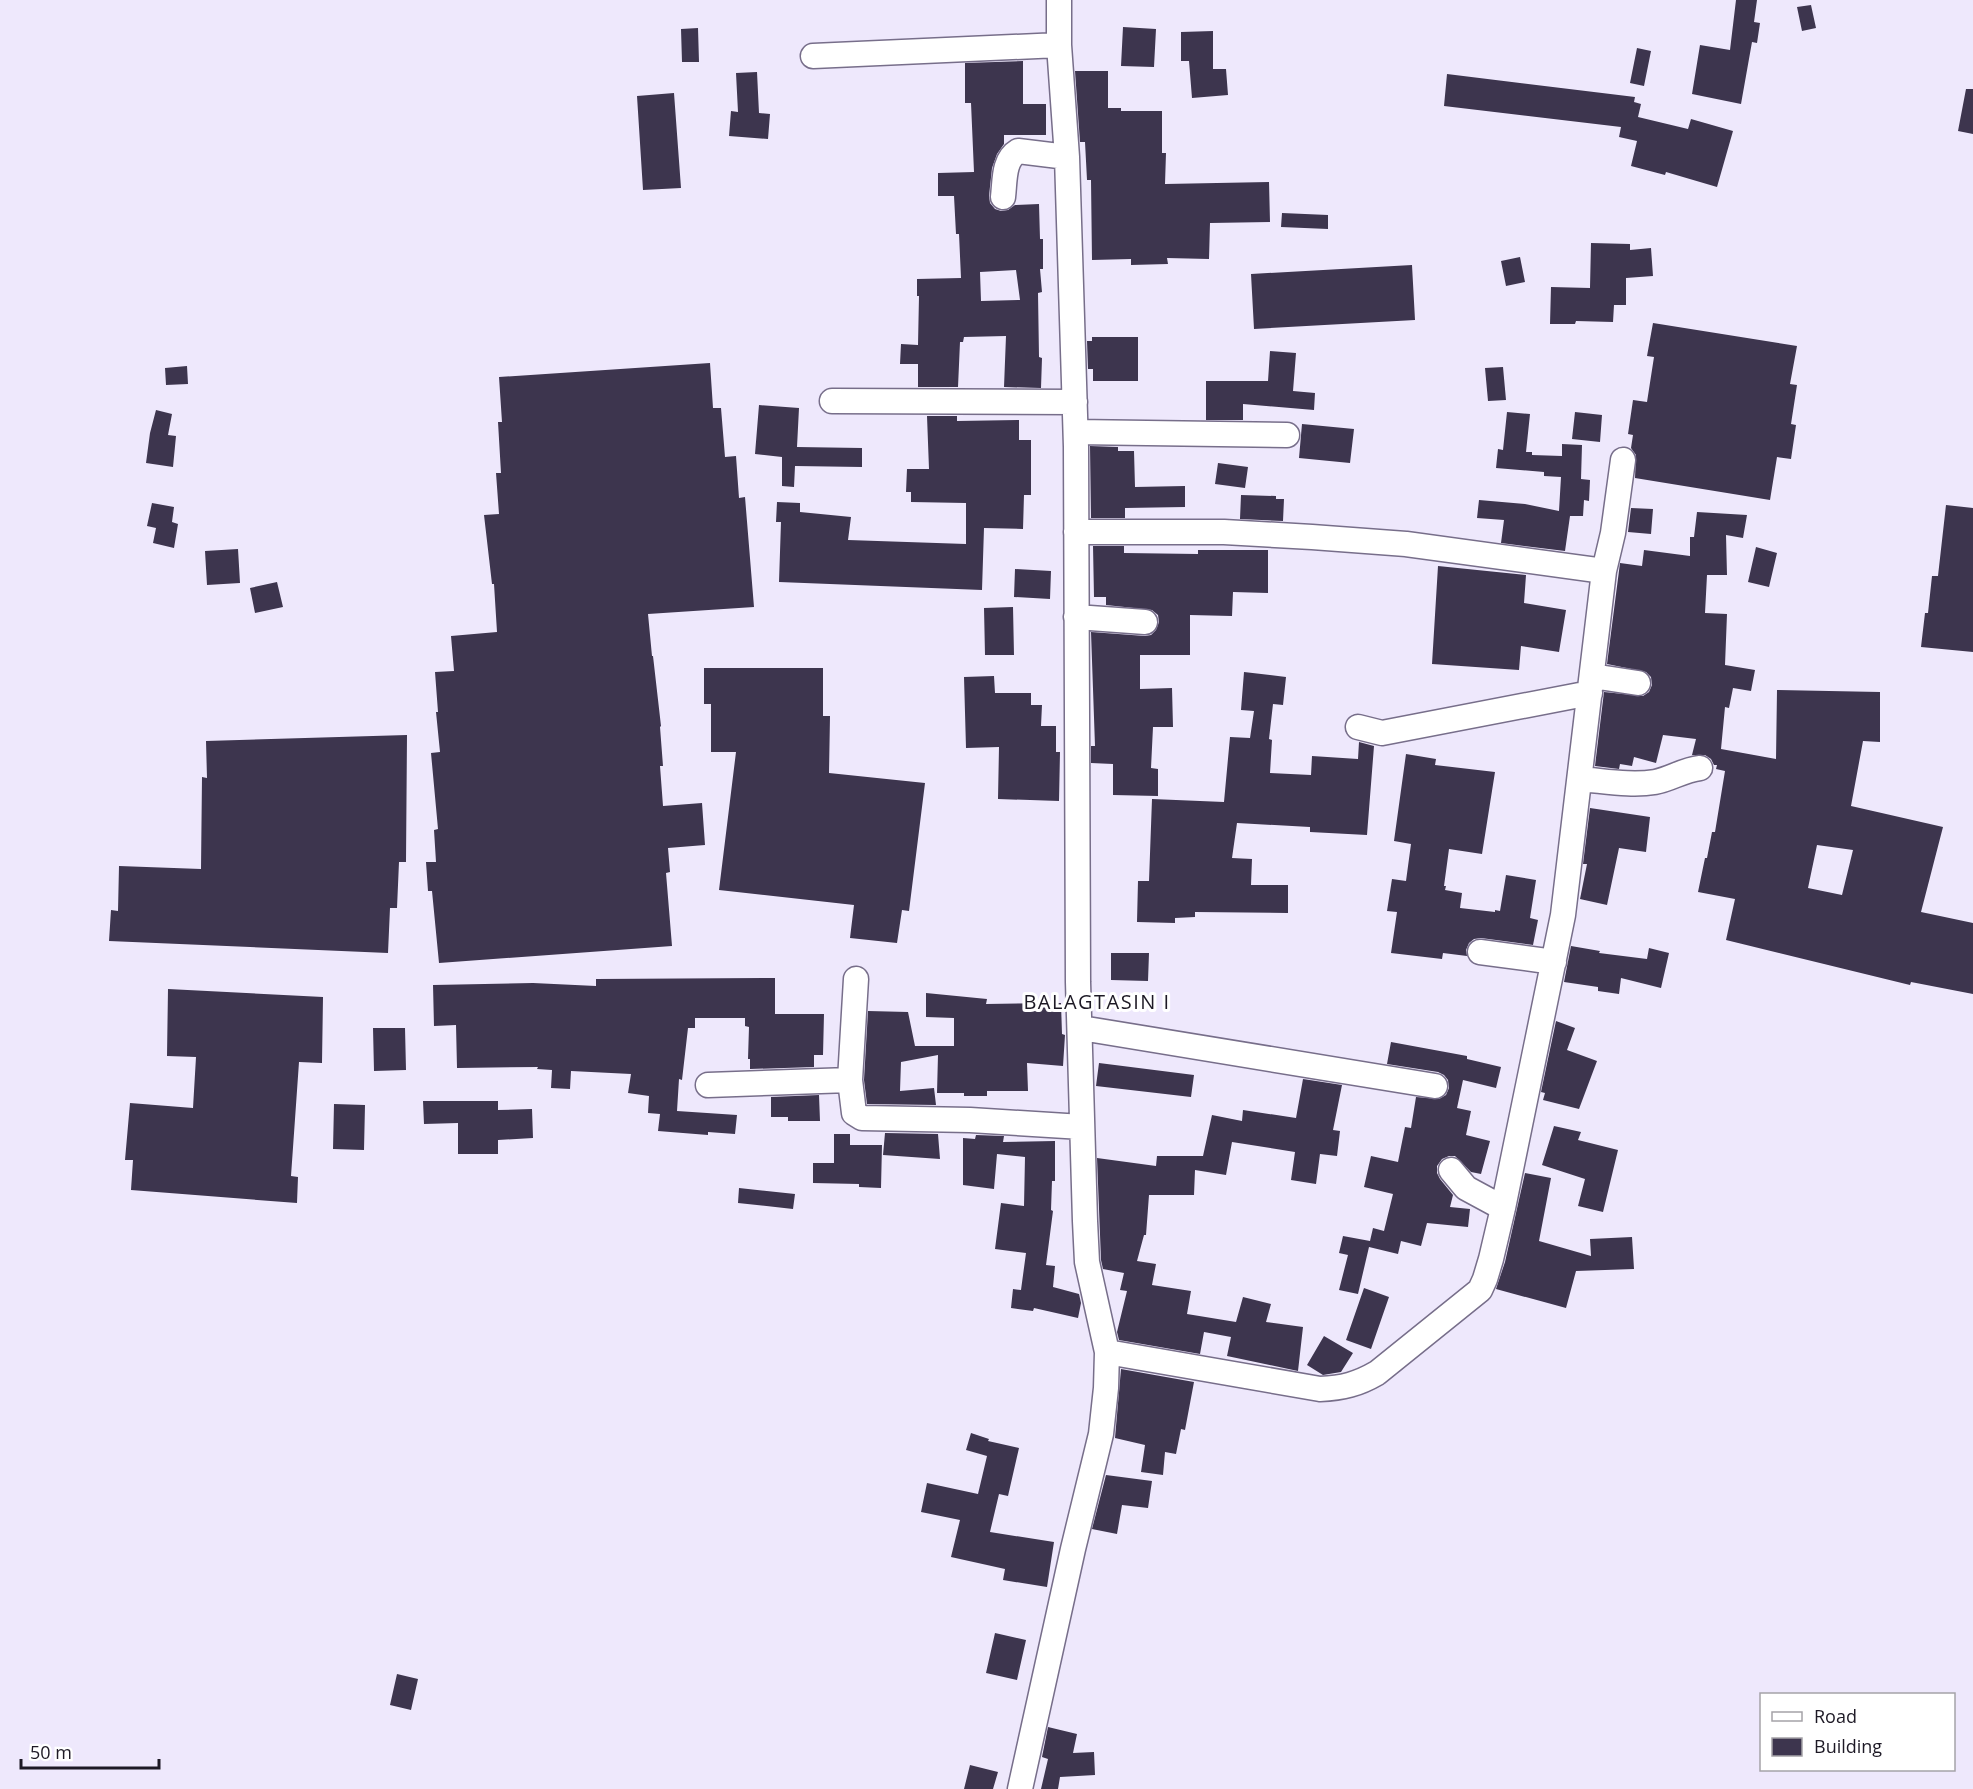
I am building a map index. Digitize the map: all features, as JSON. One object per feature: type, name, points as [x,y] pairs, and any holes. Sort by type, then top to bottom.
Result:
[{"type":"street","points":[[1020,1789],[1101,1434],[1107,1352],[1087,1262],[1082,1127],[1078,982],[1076,432],[1067,157],[1059,45],[1059,0]]},
{"type":"street","points":[[813,56],[1059,45]]},
{"type":"street","points":[[1004,197],[1008,160],[1013,154],[1018,151],[1067,157]]},
{"type":"street","points":[[832,401],[1075,402]]},
{"type":"street","points":[[1076,432],[1287,435]]},
{"type":"street","points":[[1107,1352],[1320,1389],[1342,1388],[1359,1384],[1377,1373],[1480,1290],[1485,1280],[1503,1208],[1563,915],[1604,571],[1613,533],[1623,460]]},
{"type":"street","points":[[1076,532],[1224,532],[1312,537],[1406,544],[1604,571]]},
{"type":"street","points":[[1076,617],[1145,622]]},
{"type":"street","points":[[1358,727],[1382,733],[1591,685],[1638,683]]},
{"type":"street","points":[[1580,779],[1642,783],[1664,780],[1685,770],[1700,768]]},
{"type":"street","points":[[1480,952],[1554,962]]},
{"type":"street","points":[[856,979],[850,1080],[854,1113],[862,1118],[970,1120],[1082,1127]]},
{"type":"street","points":[[1081,1028],[1435,1086]]},
{"type":"street","points":[[708,1085],[850,1080]]},
{"type":"street","points":[[1451,1170],[1466,1188],[1503,1208]]},
{"type":"building","points":[[1736,0],[1757,0],[1754,22],[1760,23],[1757,43],[1752,42],[1741,104],[1692,94],[1700,45],[1730,50]]},
{"type":"building","points":[[1811,5],[1816,28],[1802,31],[1797,7]]},
{"type":"building","points":[[1123,27],[1156,29],[1154,67],[1121,66]]},
{"type":"building","points":[[698,28],[699,62],[682,62],[681,29]]},
{"type":"building","points":[[1213,31],[1213,69],[1226,69],[1228,95],[1192,98],[1189,61],[1181,61],[1181,32]]},
{"type":"building","points":[[1637,48],[1651,51],[1644,86],[1630,83]]},
{"type":"building","points":[[1023,61],[1023,104],[1046,104],[1046,135],[1004,135],[1004,144],[992,168],[989,196],[990,203],[995,209],[1001,211],[1008,210],[1015,205],[1039,204],[1040,239],[1043,239],[1043,269],[1040,269],[1042,292],[1038,293],[1039,357],[1042,358],[1041,388],[1004,387],[1006,336],[964,337],[963,342],[960,342],[958,387],[918,387],[918,364],[900,364],[901,344],[918,345],[917,279],[961,278],[954,196],[938,196],[938,173],[974,172],[971,103],[965,103],[965,63]],"holes":[[[1016,270],[1020,300],[981,301],[980,272]]]},
{"type":"building","points":[[1075,71],[1108,71],[1108,108],[1121,108],[1121,111],[1162,111],[1162,153],[1166,153],[1165,184],[1269,182],[1270,222],[1210,223],[1209,259],[1167,258],[1168,264],[1131,265],[1131,259],[1092,260],[1091,180],[1087,180],[1085,142],[1080,142]]},
{"type":"building","points":[[757,72],[759,113],[770,114],[768,139],[729,136],[731,111],[738,112],[736,73]]},
{"type":"building","points":[[1447,74],[1635,97],[1634,102],[1641,104],[1638,117],[1688,129],[1691,119],[1733,131],[1717,187],[1666,172],[1665,175],[1631,166],[1637,141],[1619,137],[1621,127],[1444,106]]},
{"type":"building","points":[[1966,89],[1973,89],[1973,134],[1958,131]]},
{"type":"building","points":[[674,93],[681,188],[643,190],[637,96]]},
{"type":"building","points":[[1282,213],[1328,215],[1328,229],[1281,227]]},
{"type":"building","points":[[1591,243],[1630,244],[1630,250],[1651,248],[1653,276],[1626,278],[1626,305],[1614,305],[1613,322],[1576,321],[1575,324],[1550,324],[1551,287],[1590,288]]},
{"type":"building","points":[[1520,257],[1525,282],[1506,286],[1501,261]]},
{"type":"building","points":[[1412,265],[1415,320],[1254,329],[1251,274]]},
{"type":"building","points":[[1653,323],[1797,346],[1790,384],[1797,385],[1791,424],[1796,425],[1791,459],[1777,457],[1770,500],[1635,478],[1636,455],[1631,448],[1633,435],[1628,434],[1633,400],[1647,402],[1654,357],[1647,356]]},
{"type":"building","points":[[1092,337],[1138,337],[1138,381],[1093,381],[1093,369],[1088,369],[1087,341],[1092,341]]},
{"type":"building","points":[[1270,351],[1296,353],[1293,391],[1315,393],[1314,410],[1243,404],[1243,420],[1206,420],[1206,381],[1268,381]]},
{"type":"building","points":[[710,363],[713,408],[721,408],[725,457],[736,456],[739,498],[745,497],[754,607],[648,614],[661,726],[663,766],[660,766],[663,806],[702,803],[705,845],[668,848],[670,872],[666,873],[672,946],[439,963],[432,891],[428,891],[426,862],[436,862],[434,830],[438,829],[431,753],[440,752],[435,672],[454,671],[451,636],[497,632],[494,584],[492,584],[484,515],[499,514],[496,473],[501,473],[498,422],[502,422],[499,377]]},
{"type":"building","points":[[187,366],[188,384],[166,385],[165,368]]},
{"type":"building","points":[[1503,367],[1506,400],[1488,401],[1485,368]]},
{"type":"building","points":[[759,405],[799,408],[797,447],[862,448],[862,467],[795,466],[794,487],[782,486],[782,457],[755,454]]},
{"type":"building","points":[[156,410],[172,414],[168,435],[176,436],[173,467],[146,463]]},
{"type":"building","points":[[1507,412],[1530,414],[1526,452],[1532,452],[1532,455],[1562,456],[1562,444],[1582,445],[1581,479],[1590,480],[1589,501],[1584,500],[1583,516],[1570,516],[1565,551],[1501,543],[1504,520],[1477,518],[1479,500],[1525,504],[1559,511],[1561,477],[1544,476],[1544,472],[1496,468],[1498,449],[1503,450]]},
{"type":"building","points":[[1575,412],[1602,415],[1600,442],[1572,439]]},
{"type":"building","points":[[927,416],[957,416],[957,421],[1019,420],[1019,440],[1031,440],[1031,495],[1024,495],[1023,529],[984,528],[982,590],[779,582],[781,522],[776,522],[777,502],[800,503],[800,512],[851,517],[848,540],[966,544],[966,503],[911,502],[911,492],[906,492],[907,469],[929,469]]},
{"type":"building","points":[[1302,424],[1354,429],[1350,463],[1299,458]]},
{"type":"building","points":[[1090,446],[1118,447],[1118,451],[1134,451],[1135,487],[1185,486],[1185,507],[1125,508],[1125,518],[1091,518]]},
{"type":"building","points":[[1218,463],[1248,467],[1245,488],[1215,484]]},
{"type":"building","points":[[1241,495],[1276,496],[1276,499],[1284,499],[1283,521],[1240,519]]},
{"type":"building","points":[[152,503],[174,507],[172,522],[178,524],[174,548],[153,543],[156,528],[147,526]]},
{"type":"building","points":[[1946,505],[1973,508],[1973,652],[1921,647],[1932,576],[1938,576]]},
{"type":"building","points":[[1631,508],[1653,509],[1651,534],[1628,532]]},
{"type":"building","points":[[1697,512],[1747,515],[1743,538],[1726,535],[1727,575],[1707,575],[1705,613],[1727,614],[1725,665],[1755,670],[1751,691],[1733,688],[1729,708],[1725,707],[1721,749],[1776,759],[1777,690],[1880,692],[1880,742],[1863,741],[1851,806],[1943,827],[1921,912],[1973,923],[1973,994],[1911,982],[1910,985],[1726,940],[1735,899],[1698,892],[1712,832],[1715,832],[1725,771],[1716,769],[1717,765],[1714,765],[1705,755],[1692,755],[1696,739],[1663,735],[1656,763],[1634,757],[1632,766],[1620,764],[1619,769],[1595,766],[1604,692],[1643,696],[1649,692],[1652,685],[1651,677],[1646,672],[1607,664],[1620,563],[1642,566],[1644,550],[1690,556],[1690,537],[1694,537]],"holes":[[[1817,845],[1853,850],[1842,895],[1808,888]]]},
{"type":"building","points":[[1093,546],[1124,546],[1124,553],[1198,554],[1198,550],[1268,550],[1268,593],[1233,592],[1232,616],[1190,615],[1190,655],[1140,655],[1140,689],[1172,688],[1173,727],[1153,727],[1151,768],[1158,769],[1158,796],[1113,795],[1113,764],[1091,763],[1091,746],[1095,746],[1091,632],[1145,636],[1151,635],[1156,630],[1159,622],[1158,615],[1152,610],[1106,605],[1106,597],[1094,597]]},
{"type":"building","points":[[1756,547],[1777,553],[1769,587],[1748,582]]},
{"type":"building","points":[[238,549],[240,583],[207,585],[205,551]]},
{"type":"building","points":[[1438,566],[1526,575],[1524,603],[1566,610],[1559,652],[1521,646],[1519,670],[1432,664]]},
{"type":"building","points":[[1015,569],[1051,571],[1050,599],[1014,597]]},
{"type":"building","points":[[277,582],[283,607],[255,613],[250,588]]},
{"type":"building","points":[[1013,607],[1014,655],[985,655],[984,608]]},
{"type":"building","points":[[704,668],[823,668],[823,716],[830,716],[829,773],[925,783],[909,911],[902,910],[897,943],[850,938],[854,905],[719,890],[736,752],[711,752],[711,704],[704,704]]},
{"type":"building","points":[[1244,672],[1286,677],[1283,705],[1273,704],[1269,739],[1272,740],[1270,773],[1311,775],[1312,756],[1358,759],[1359,742],[1374,746],[1367,835],[1310,832],[1310,827],[1237,823],[1232,858],[1252,859],[1251,885],[1288,885],[1288,913],[1195,912],[1195,917],[1175,918],[1175,923],[1137,922],[1138,881],[1149,881],[1152,799],[1224,802],[1230,737],[1250,738],[1254,711],[1241,710]]},
{"type":"building","points":[[994,676],[995,693],[1031,693],[1031,705],[1042,705],[1041,726],[1056,726],[1056,752],[1060,752],[1059,801],[998,799],[999,747],[966,748],[964,677]]},
{"type":"building","points":[[407,735],[406,862],[399,862],[397,908],[390,908],[388,953],[109,941],[111,910],[118,911],[119,866],[201,869],[202,777],[207,778],[206,741]]},
{"type":"building","points":[[1406,754],[1436,759],[1435,765],[1495,772],[1482,854],[1449,849],[1444,886],[1446,886],[1445,890],[1462,893],[1460,908],[1495,912],[1495,910],[1500,911],[1506,875],[1536,880],[1530,918],[1538,920],[1533,945],[1481,938],[1469,943],[1466,950],[1467,956],[1443,953],[1442,959],[1391,953],[1397,912],[1387,911],[1392,879],[1406,881],[1411,844],[1394,841]]},
{"type":"building","points":[[1590,808],[1650,817],[1646,852],[1619,848],[1607,905],[1580,899],[1587,864],[1583,864]]},
{"type":"building","points":[[1571,946],[1600,951],[1599,953],[1647,959],[1649,948],[1669,953],[1661,988],[1621,978],[1619,994],[1598,991],[1598,987],[1564,982]]},
{"type":"building","points":[[1111,953],[1149,953],[1148,981],[1111,980]]},
{"type":"building","points":[[775,978],[775,1014],[824,1014],[823,1055],[814,1055],[814,1067],[750,1069],[749,1027],[745,1026],[745,1018],[695,1018],[695,1028],[688,1028],[682,1080],[679,1079],[677,1111],[737,1115],[735,1134],[708,1132],[708,1135],[658,1131],[660,1114],[648,1113],[649,1096],[628,1093],[631,1074],[571,1071],[570,1089],[551,1088],[552,1070],[537,1069],[538,1067],[457,1068],[456,1025],[434,1026],[433,985],[533,983],[596,986],[596,979]]},
{"type":"building","points":[[168,989],[323,997],[322,1063],[299,1062],[291,1176],[298,1177],[297,1203],[131,1190],[133,1160],[125,1160],[130,1103],[193,1108],[196,1057],[167,1056]]},
{"type":"building","points":[[926,993],[987,999],[986,1004],[1061,1003],[1062,1034],[1065,1035],[1063,1066],[1027,1063],[1028,1091],[987,1091],[987,1096],[964,1096],[964,1093],[937,1093],[938,1055],[901,1062],[900,1091],[934,1088],[936,1105],[867,1104],[864,1080],[868,1011],[908,1012],[915,1046],[954,1046],[954,1018],[926,1017]]},
{"type":"building","points":[[1556,1021],[1575,1028],[1567,1050],[1597,1061],[1579,1109],[1543,1100],[1545,1093],[1541,1092]]},
{"type":"building","points":[[373,1028],[405,1028],[406,1070],[374,1071]]},
{"type":"building","points":[[1391,1042],[1467,1056],[1467,1059],[1501,1067],[1496,1088],[1463,1080],[1457,1108],[1471,1111],[1466,1135],[1490,1141],[1481,1174],[1471,1172],[1455,1156],[1442,1159],[1437,1166],[1440,1179],[1453,1195],[1450,1207],[1470,1209],[1468,1227],[1427,1223],[1421,1246],[1401,1241],[1398,1254],[1369,1247],[1358,1294],[1339,1290],[1348,1255],[1339,1253],[1343,1236],[1370,1241],[1373,1228],[1384,1231],[1393,1194],[1364,1187],[1371,1156],[1398,1162],[1405,1127],[1411,1128],[1416,1097],[1439,1099],[1446,1095],[1449,1088],[1448,1080],[1438,1072],[1387,1064]]},
{"type":"building","points":[[1099,1063],[1194,1075],[1191,1097],[1096,1086]]},
{"type":"building","points":[[1303,1079],[1342,1085],[1333,1130],[1340,1131],[1337,1156],[1320,1154],[1316,1184],[1291,1180],[1295,1152],[1232,1142],[1226,1175],[1195,1170],[1194,1195],[1149,1195],[1146,1235],[1144,1235],[1137,1261],[1156,1264],[1152,1285],[1191,1291],[1187,1314],[1236,1322],[1243,1297],[1271,1304],[1266,1322],[1303,1327],[1298,1371],[1227,1356],[1231,1337],[1204,1332],[1200,1354],[1119,1340],[1117,1332],[1127,1291],[1120,1290],[1124,1273],[1103,1269],[1097,1158],[1156,1166],[1157,1156],[1203,1156],[1212,1115],[1242,1121],[1243,1110],[1296,1118]]},
{"type":"building","points":[[819,1095],[820,1121],[788,1121],[788,1117],[771,1117],[771,1097]]},
{"type":"building","points":[[423,1101],[498,1101],[498,1110],[532,1109],[533,1138],[498,1140],[498,1154],[458,1154],[458,1123],[424,1124]]},
{"type":"building","points":[[334,1104],[365,1105],[364,1150],[333,1149]]},
{"type":"building","points":[[1554,1126],[1581,1132],[1578,1140],[1618,1150],[1603,1212],[1578,1206],[1585,1179],[1542,1165]]},
{"type":"building","points":[[885,1133],[938,1134],[940,1159],[883,1155]]},
{"type":"building","points":[[834,1134],[850,1134],[850,1145],[882,1145],[881,1188],[859,1187],[859,1184],[813,1183],[813,1163],[834,1163]]},
{"type":"building","points":[[976,1135],[1004,1136],[1003,1142],[1055,1141],[1055,1181],[1052,1181],[1051,1210],[1053,1211],[1046,1265],[1055,1266],[1053,1287],[1079,1294],[1081,1303],[1078,1318],[1034,1308],[1033,1311],[1011,1308],[1013,1289],[1021,1290],[1026,1253],[995,1249],[1001,1203],[1024,1206],[1025,1157],[997,1154],[994,1189],[963,1185],[963,1138],[975,1139]]},
{"type":"building","points":[[1525,1173],[1551,1178],[1539,1241],[1591,1256],[1590,1239],[1632,1237],[1634,1269],[1576,1271],[1566,1308],[1496,1289],[1505,1262]]},
{"type":"building","points":[[739,1188],[795,1194],[793,1209],[738,1203]]},
{"type":"building","points":[[1364,1288],[1389,1297],[1371,1349],[1346,1340]]},
{"type":"building","points":[[1324,1336],[1353,1353],[1341,1372],[1323,1375],[1307,1365]]},
{"type":"building","points":[[1121,1369],[1194,1382],[1185,1430],[1181,1429],[1176,1454],[1165,1452],[1163,1475],[1141,1472],[1145,1445],[1115,1438]]},
{"type":"building","points":[[971,1433],[989,1439],[988,1441],[1019,1448],[1008,1496],[999,1494],[990,1532],[1054,1542],[1047,1587],[1003,1580],[1005,1569],[951,1557],[960,1520],[921,1512],[927,1483],[978,1494],[987,1456],[966,1450]]},
{"type":"building","points":[[1106,1475],[1152,1481],[1148,1508],[1122,1505],[1117,1534],[1092,1529]]},
{"type":"building","points":[[995,1633],[1026,1640],[1017,1680],[986,1673]]},
{"type":"building","points":[[397,1674],[418,1679],[411,1710],[390,1705]]},
{"type":"building","points":[[1048,1727],[1077,1734],[1073,1753],[1094,1752],[1095,1775],[1060,1777],[1058,1789],[1041,1789],[1048,1759],[1042,1757]]},
{"type":"building","points":[[970,1765],[998,1772],[993,1789],[964,1789]]},
{"type":"district","name":"BALAGTASIN I","points":[[1097,1001]]}]
